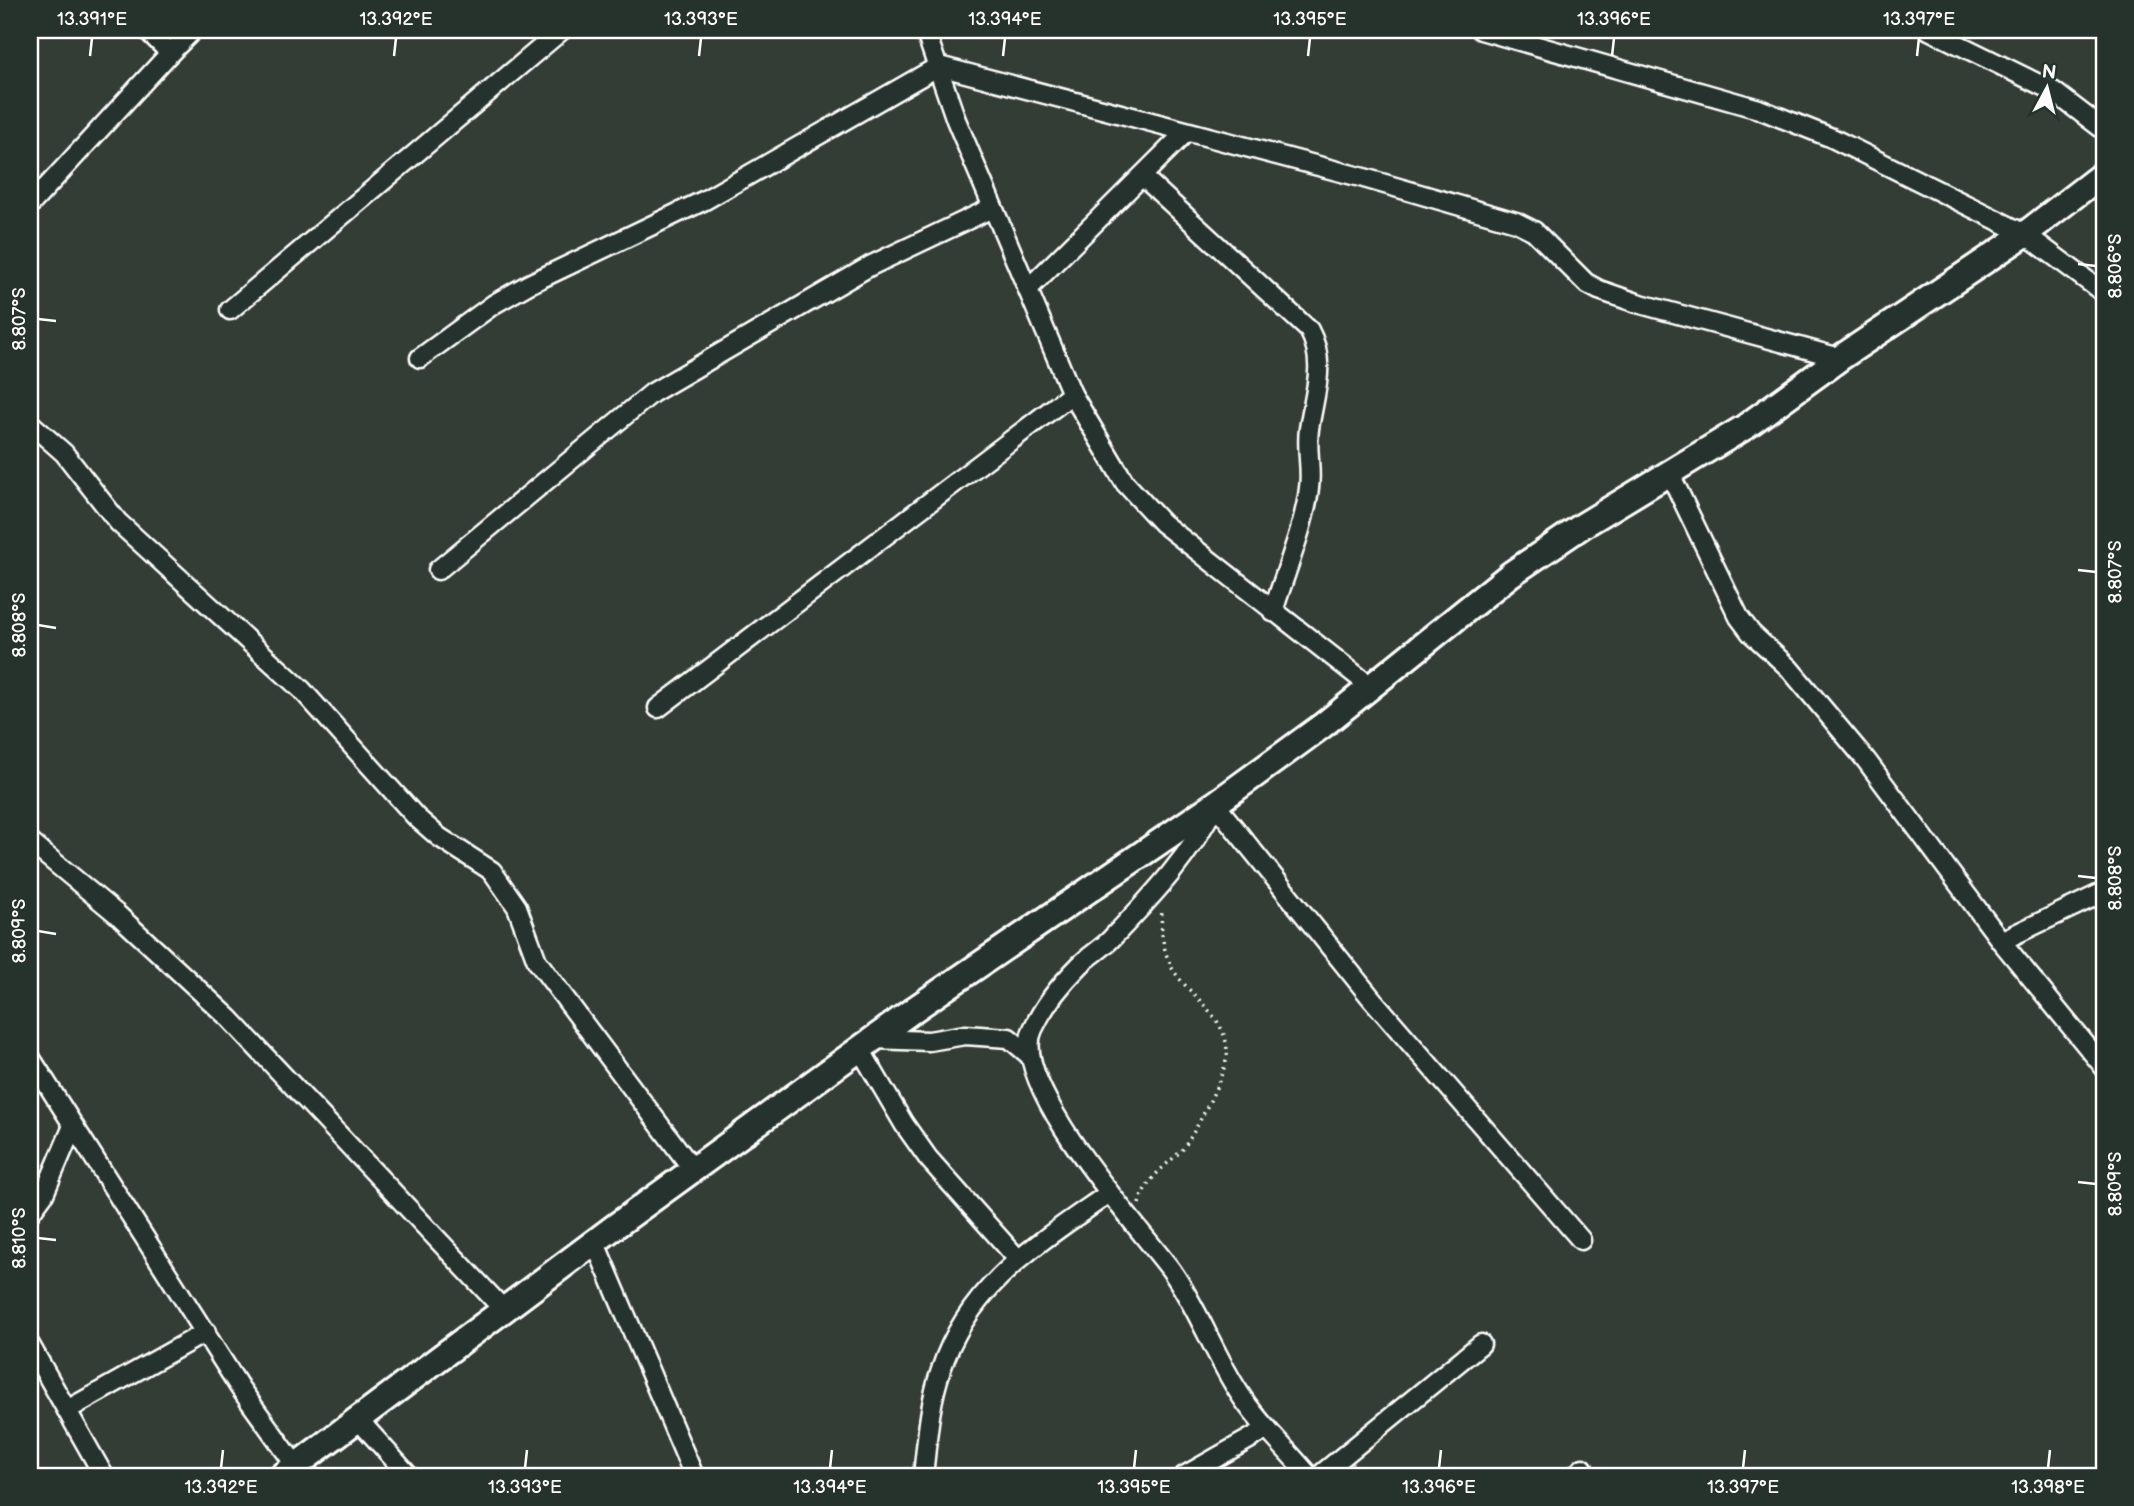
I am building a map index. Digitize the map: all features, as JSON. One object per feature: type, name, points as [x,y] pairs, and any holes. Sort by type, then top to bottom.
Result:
[{"type":"street","points":[[147,30],[170,53]]},
{"type":"street","points":[[30,205],[193,30]]},
{"type":"street","points":[[230,310],[562,30]]},
{"type":"street","points":[[925,30],[956,120],[1072,394],[1125,483],[1162,523],[1370,686]]},
{"type":"street","points":[[1481,30],[1759,109],[1832,138],[2025,234],[2104,293]]},
{"type":"street","points":[[1929,30],[2053,92],[2104,130]]},
{"type":"street","points":[[420,359],[494,304],[529,284],[705,200],[939,66],[1364,178],[1516,222],[1534,231],[1586,283],[1599,289],[1637,303],[1840,358]]},
{"type":"street","points":[[1029,288],[1186,132]]},
{"type":"street","points":[[30,1057],[205,1332],[289,1471],[356,1418],[867,1044],[1215,804],[1511,574],[1582,526],[1745,427],[1840,358],[2025,234],[2104,173]]},
{"type":"street","points":[[1142,176],[1309,330],[1317,345],[1320,366],[1308,432],[1310,485],[1306,509],[1273,612]]},
{"type":"street","points":[[438,570],[663,386],[870,266],[992,208]]},
{"type":"street","points":[[658,708],[1072,394]]},
{"type":"street","points":[[30,424],[64,453],[118,522],[302,690],[416,817],[439,837],[492,871],[517,907],[537,961],[694,1171]]},
{"type":"street","points":[[1670,472],[1739,617],[1751,633],[1790,668],[1866,760],[2001,941],[2104,1067]]},
{"type":"street","points":[[1029,1055],[1031,1032],[1049,1000],[1080,964],[1111,940],[1169,875],[1198,839],[1215,804]]},
{"type":"street","points":[[1215,804],[1372,999],[1581,1240]]},
{"type":"street","points":[[30,842],[118,915],[229,1018],[504,1310]]},
{"type":"street","points":[[2001,941],[2104,892]]},
{"type":"street","points":[[867,1044],[929,1041],[965,1035],[1009,1038],[1029,1055],[1070,1138],[1108,1194],[1171,1271],[1213,1340],[1238,1391],[1267,1429],[1309,1476]]},
{"type":"street","points":[[867,1044],[904,1124],[928,1158],[1017,1258]]},
{"type":"street","points":[[30,1213],[44,1194],[73,1126]]},
{"type":"street","points":[[923,1476],[932,1403],[941,1368],[970,1314],[1017,1258],[1108,1194]]},
{"type":"street","points":[[595,1242],[694,1476]]},
{"type":"street","points":[[66,1410],[205,1332]]},
{"type":"street","points":[[1320,1476],[1481,1344]]},
{"type":"street","points":[[30,1345],[104,1476]]},
{"type":"street","points":[[356,1418],[409,1476]]},
{"type":"street","points":[[1184,1476],[1267,1429]]},
{"type":"path","points":[[1133,1226],[1143,1187],[1182,1150],[1223,1075],[1227,1055],[1226,1035],[1199,996],[1172,968],[1160,929],[1169,875]]}]
